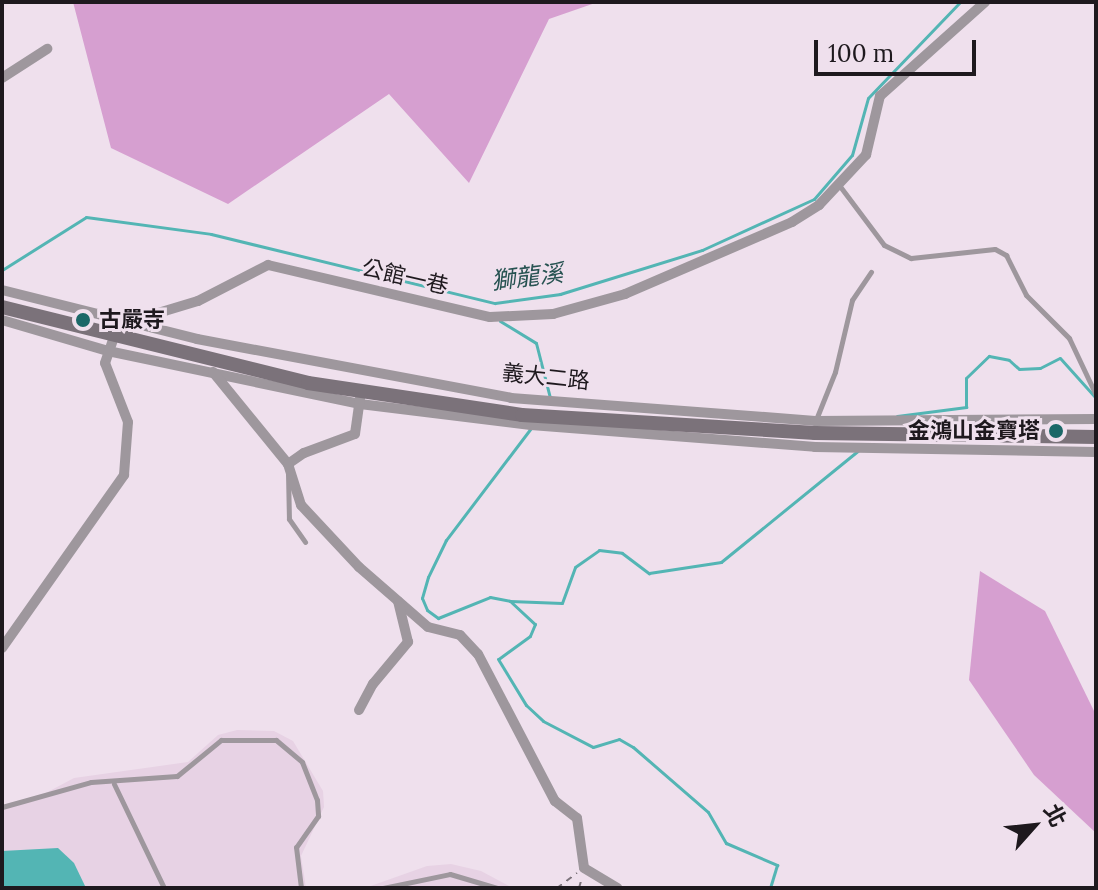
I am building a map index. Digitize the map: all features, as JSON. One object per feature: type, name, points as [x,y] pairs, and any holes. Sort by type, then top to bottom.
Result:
[{"type":"street","name":"公館一巷","points":[[125,323],[198,301],[254,267],[268,265],[490,317],[553,314],[625,294],[792,222],[839,184],[866,155],[880,96],[978,4]]},
{"type":"street","points":[[2,78],[47,49]]},
{"type":"street","name":"義大二路","points":[[6,292],[125,323],[511,398],[815,434],[1096,437]]},
{"type":"street","name":"義大二路","points":[[4,314],[214,373],[360,398],[522,415],[1096,452]]},
{"type":"street","points":[[2,648],[124,475],[128,422],[105,363],[111,344],[125,323]]},
{"type":"street","name":"義大二路","points":[[111,344],[202,357],[360,398]]},
{"type":"street","points":[[202,357],[288,464],[307,514],[359,567],[390,589],[428,627],[460,635],[478,654],[555,801],[577,818],[584,868],[617,888]]},
{"type":"street","points":[[288,464],[304,453],[355,434],[360,398]]},
{"type":"street","name":"義大二路","points":[[815,434],[1096,419]]},
{"type":"street","points":[[359,710],[373,684],[408,642],[407,620],[390,589]]},
{"type":"lane","points":[[839,184],[884,245],[911,258],[995,249],[1006,255],[1026,295],[1069,338],[1096,395]]},
{"type":"lane","points":[[815,434],[835,372],[852,300],[871,272]]},
{"type":"lane","points":[[1088,373],[1096,373]]},
{"type":"lane","points":[[288,464],[289,519],[305,542]]},
{"type":"lane","points":[[2,807],[91,782],[114,784],[177,776],[221,740],[276,740],[302,762],[317,800],[318,816],[296,847],[301,888]]},
{"type":"lane","points":[[114,784],[164,888]]},
{"type":"lane","points":[[383,888],[450,874],[497,888]]},
{"type":"path","points":[[557,888],[584,868]]},
{"type":"shaded area","points":[[73,2],[598,2],[549,19],[469,183],[389,94],[228,204],[111,148]]},
{"type":"shaded area","points":[[980,571],[1045,611],[1096,715],[1096,833],[1034,775],[969,680]]},
{"type":"shaded area","points":[[237,730],[274,731],[293,741],[323,791],[324,807],[301,856],[306,888],[2,888],[2,805],[42,795],[74,778],[188,762],[218,735]]},
{"type":"shaded area","points":[[451,864],[481,871],[513,888],[365,888],[427,866]]},
{"type":"water","points":[[58,848],[74,863],[86,888],[2,888],[2,851]]},
{"type":"waterway","name":"獅龍溪","points":[[2,270],[86,217],[211,234],[495,303],[560,294],[702,250],[814,199],[852,155],[868,98],[960,2]]},
{"type":"waterway","points":[[500,321],[536,343],[550,398]]},
{"type":"waterway","points":[[897,416],[966,407],[966,378],[989,356],[1009,360],[1019,369],[1040,368],[1060,358],[1096,398]]},
{"type":"waterway","points":[[531,428],[446,540],[428,577],[422,598],[427,610],[438,618],[490,597],[510,601],[535,624],[530,636],[498,659],[526,705],[543,721],[593,747],[619,739],[633,747],[708,812],[726,843],[777,865],[770,888]]},
{"type":"waterway","points":[[510,601],[562,603],[575,567],[599,550],[622,553],[649,573],[721,562],[859,450]]},
{"type":"place","name":"古嚴寺","points":[[83,320]]},
{"type":"place","name":"金鴻山金寶塔","points":[[1056,431]]}]
